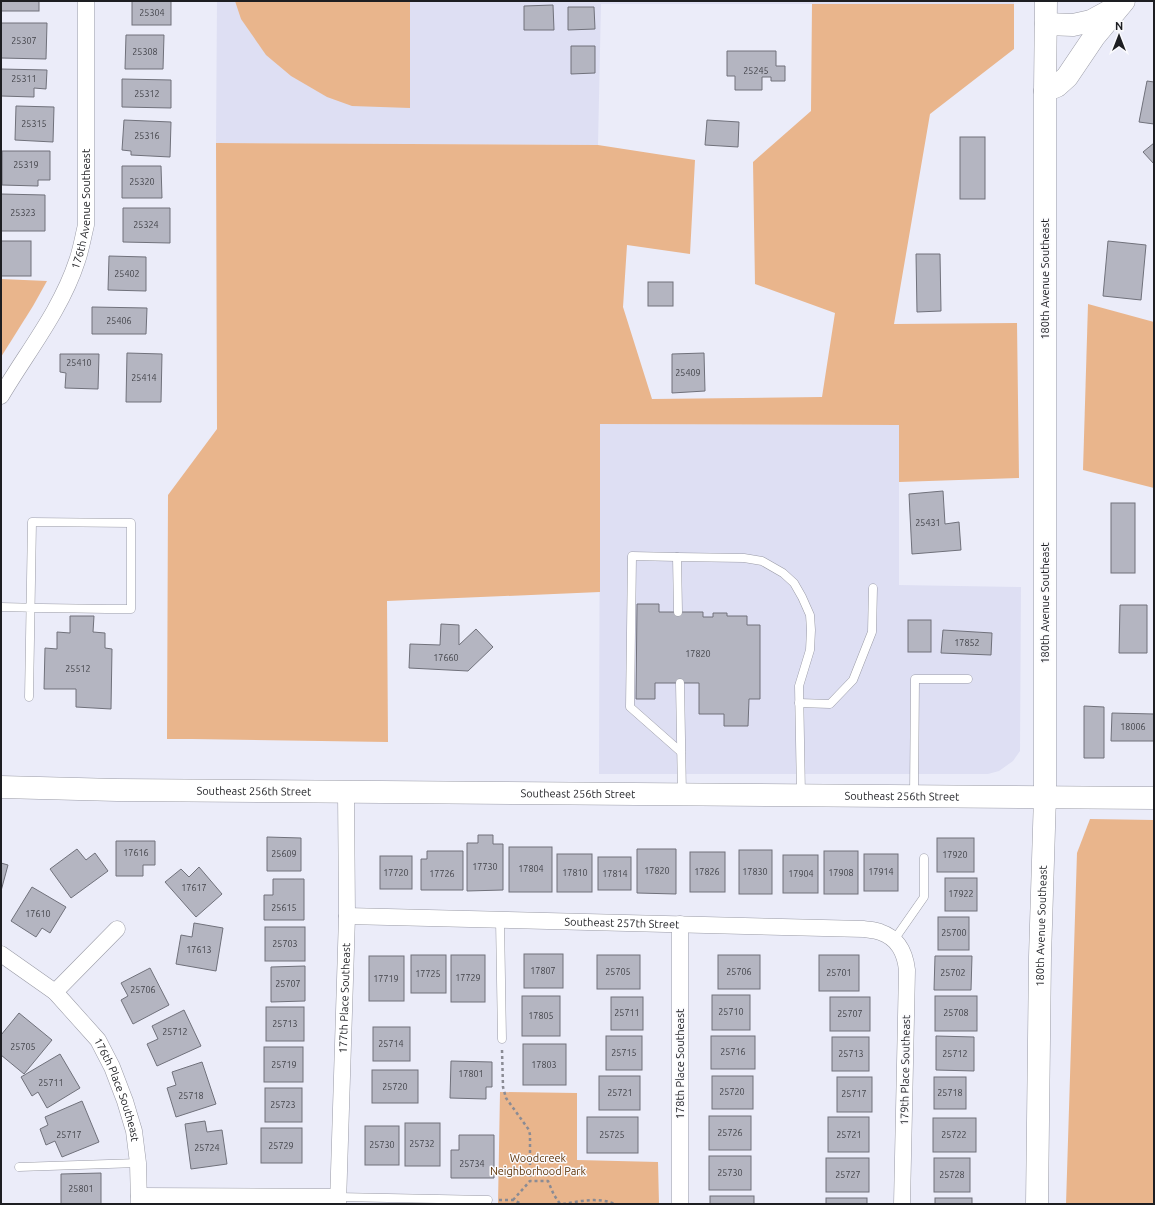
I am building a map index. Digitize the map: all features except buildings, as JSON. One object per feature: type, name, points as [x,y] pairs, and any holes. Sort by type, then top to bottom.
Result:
[{"type":"street","name":"176th Avenue Southeast","points":[[1,396],[50,318],[69,282],[77,261],[86,225],[86,1]]},
{"type":"street","name":"180th Avenue Southeast","points":[[1037,1204],[1040,957],[1045,796],[1046,1]]},
{"type":"street","points":[[1046,24],[1073,25],[1085,22],[1092,20],[1122,4]]},
{"type":"street","points":[[1045,91],[1057,86],[1067,77],[1094,37],[1122,4]]},
{"type":"street","name":"Southeast 256th Street","points":[[1,787],[117,790],[1154,798]]},
{"type":"street","name":"177th Place Southeast","points":[[338,1200],[347,916],[346,792]]},
{"type":"street","name":"Southeast 257th Street","points":[[347,916],[864,929],[880,932],[894,940]]},
{"type":"street","name":"178th Place Southeast","points":[[680,924],[680,1204]]},
{"type":"street","points":[[1,954],[55,992],[117,929]]},
{"type":"street","name":"179th Place Southeast","points":[[894,940],[903,951],[907,970],[902,1204]]},
{"type":"street","name":"176th Place Southeast","points":[[55,992],[98,1040],[112,1067],[125,1101],[134,1131],[138,1163],[139,1200]]},
{"type":"street","points":[[139,1200],[338,1200]]},
{"type":"lane","points":[[1,607],[31,608],[132,609],[132,523],[32,522],[31,608],[29,696]]},
{"type":"lane","points":[[681,752],[630,706],[632,556],[744,558],[762,561],[783,572],[794,583],[810,615],[810,650],[799,686],[801,795]]},
{"type":"lane","points":[[677,557],[678,612]]},
{"type":"lane","points":[[799,703],[830,704],[853,680],[872,632],[873,588]]},
{"type":"lane","points":[[914,796],[915,679],[968,679]]},
{"type":"lane","points":[[680,683],[682,794]]},
{"type":"lane","points":[[894,940],[924,897],[924,858]]},
{"type":"lane","points":[[500,920],[502,1039]]},
{"type":"lane","points":[[19,1167],[138,1163]]},
{"type":"lane","points":[[338,1200],[488,1200]]},
{"type":"path","points":[[502,1039],[503,1087],[506,1098],[529,1130],[530,1135],[530,1181],[513,1200]]},
{"type":"path","points":[[530,1181],[548,1181],[560,1204]]},
{"type":"path","points":[[488,1200],[513,1200],[522,1204]]},
{"type":"path","points":[[563,1204],[582,1200],[610,1202],[615,1204]]},
{"type":"shaded area","points":[[217,1],[1014,1],[1014,4],[601,4],[598,145],[216,143]]},
{"type":"shaded area","points":[[600,424],[899,425],[899,585],[1021,587],[1020,751],[1013,761],[999,771],[988,774],[599,774]]},
{"type":"green space","points":[[235,1],[410,1],[410,108],[352,106],[327,97],[291,76],[266,55],[241,19]]},
{"type":"green space","points":[[812,4],[1014,4],[1014,49],[930,114],[894,324],[1017,323],[1019,478],[899,482],[899,425],[600,424],[600,592],[387,601],[388,742],[167,739],[168,495],[217,429],[216,143],[598,145],[695,160],[690,254],[627,245],[623,307],[652,399],[822,397],[835,313],[755,284],[753,162],[811,111]]},
{"type":"green space","points":[[1,279],[47,281],[1,357]]},
{"type":"green space","points":[[1088,304],[1154,322],[1154,488],[1083,470]]},
{"type":"green space","points":[[1090,819],[1154,820],[1154,1204],[1066,1204],[1077,853]]},
{"type":"green space","name":"Woodcreek Neighborhood Park","points":[[500,1092],[577,1093],[577,1160],[658,1162],[659,1204],[498,1204]]}]
